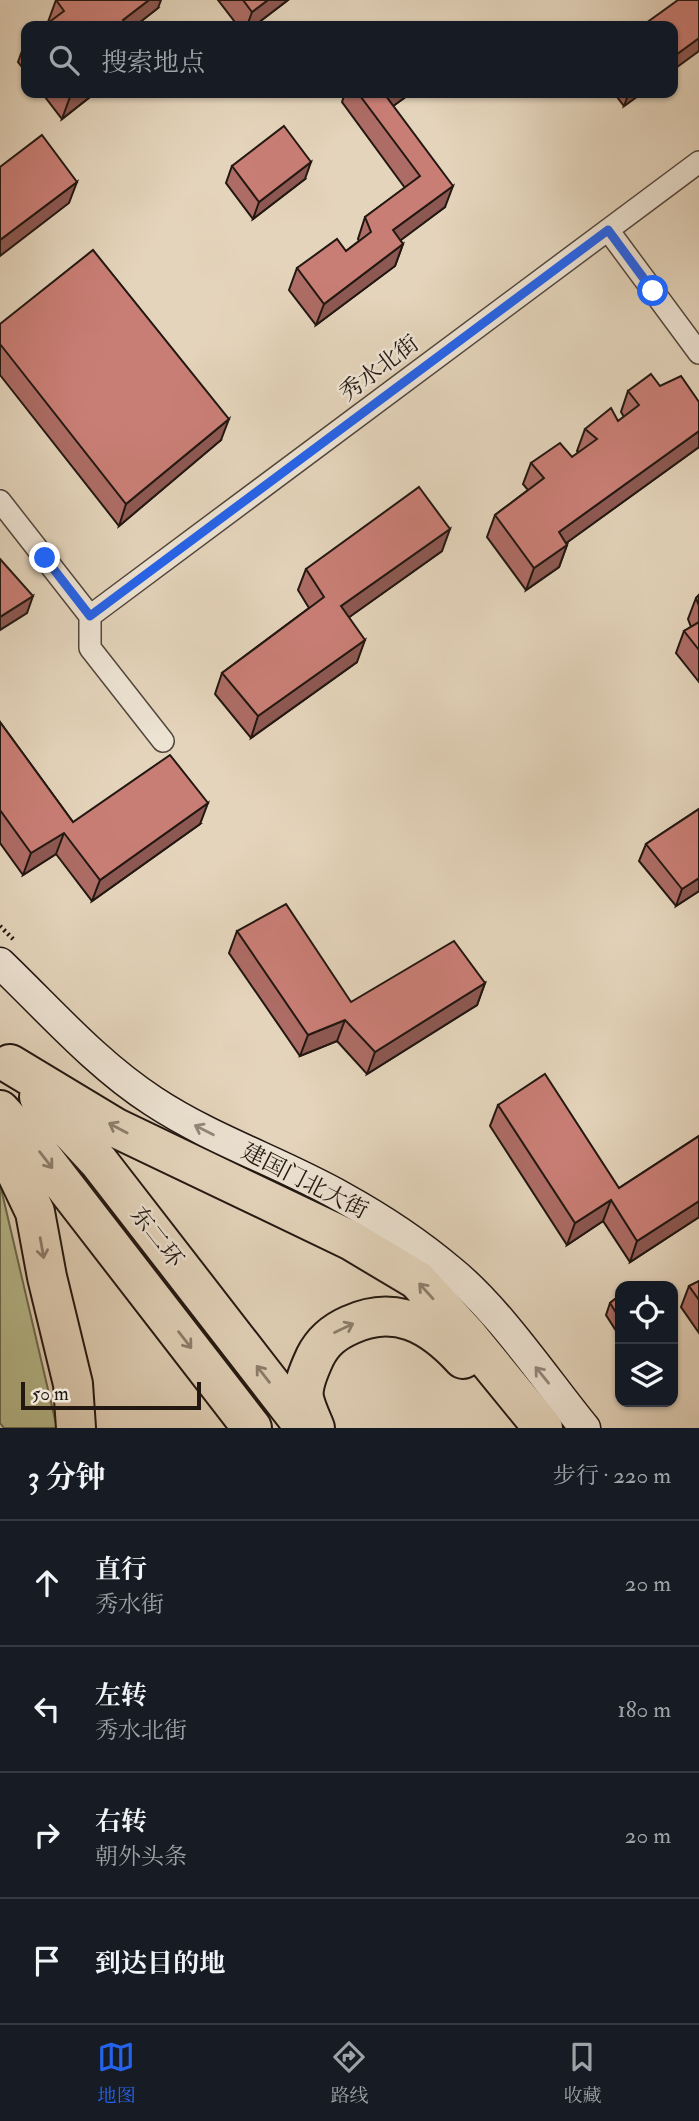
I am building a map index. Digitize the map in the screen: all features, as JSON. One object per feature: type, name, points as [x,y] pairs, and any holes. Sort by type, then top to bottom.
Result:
[{"type":"highway","points":[[5,1059],[116,1128],[349,1240],[417,1280],[483,1368],[520,1428]]},
{"type":"highway","name":"东二环","points":[[5,1059],[99,1162],[305,1428]]},
{"type":"highway","name":"东二环","points":[[0,1110],[40,1153],[252,1428]]},
{"type":"highway","points":[[0,1139],[35,1212],[47,1277],[73,1384],[76,1428]]},
{"type":"highway","points":[[315,1428],[303,1396],[308,1373],[320,1348],[334,1332],[365,1318],[393,1315],[421,1325],[483,1368],[542,1428]]},
{"type":"street","name":"秀水北街","points":[[90,616],[699,162]]},
{"type":"street","points":[[608,230],[699,353]]},
{"type":"street","points":[[0,501],[90,616],[90,648],[163,741]]},
{"type":"street","name":"建国门北大街","points":[[0,963],[107,1066],[152,1101],[198,1127],[341,1196],[384,1222],[453,1272],[496,1317],[585,1428]]},
{"type":"green space","points":[[0,1184],[57,1428],[4,1428],[0,1423]]},
{"type":"building","points":[[56,0],[149,0],[124,21],[51,21],[64,11]]},
{"type":"building","points":[[243,0],[268,0],[252,12]]},
{"type":"building","points":[[678,0],[699,0],[699,38],[678,53],[678,21],[649,21]]},
{"type":"building","points":[[362,98],[387,98],[453,186],[393,230],[403,244],[324,304],[297,268],[337,239],[346,251],[371,232],[365,217],[420,176]]},
{"type":"building","points":[[284,126],[311,162],[259,202],[232,166]]},
{"type":"building","points":[[42,135],[77,182],[0,240],[0,167]]},
{"type":"building","points":[[93,250],[229,419],[126,504],[0,344],[0,324]]},
{"type":"building","points":[[651,374],[660,386],[681,376],[699,402],[699,431],[559,532],[567,545],[534,568],[495,515],[544,478],[531,463],[560,443],[572,457],[597,439],[585,429],[611,408],[618,421],[639,405],[628,391]]},
{"type":"building","points":[[419,487],[450,529],[341,606],[365,640],[258,716],[222,673],[324,597],[306,569]]},
{"type":"building","points":[[0,559],[33,596],[0,617]]},
{"type":"building","points":[[699,622],[699,650],[684,631]]},
{"type":"building","points":[[0,722],[73,822],[170,755],[208,803],[100,880],[64,833],[31,853],[0,810]]},
{"type":"building","points":[[699,809],[699,878],[682,889],[646,844]]},
{"type":"building","points":[[286,904],[351,1002],[454,941],[485,983],[375,1052],[345,1020],[308,1035],[237,931]]},
{"type":"building","points":[[545,1074],[619,1188],[699,1136],[699,1201],[637,1241],[611,1200],[575,1223],[498,1105]]},
{"type":"building","points":[[699,1281],[699,1300],[689,1286]]},
{"type":"route","points":[[45,558],[90,616],[608,230],[653,291]]}]
